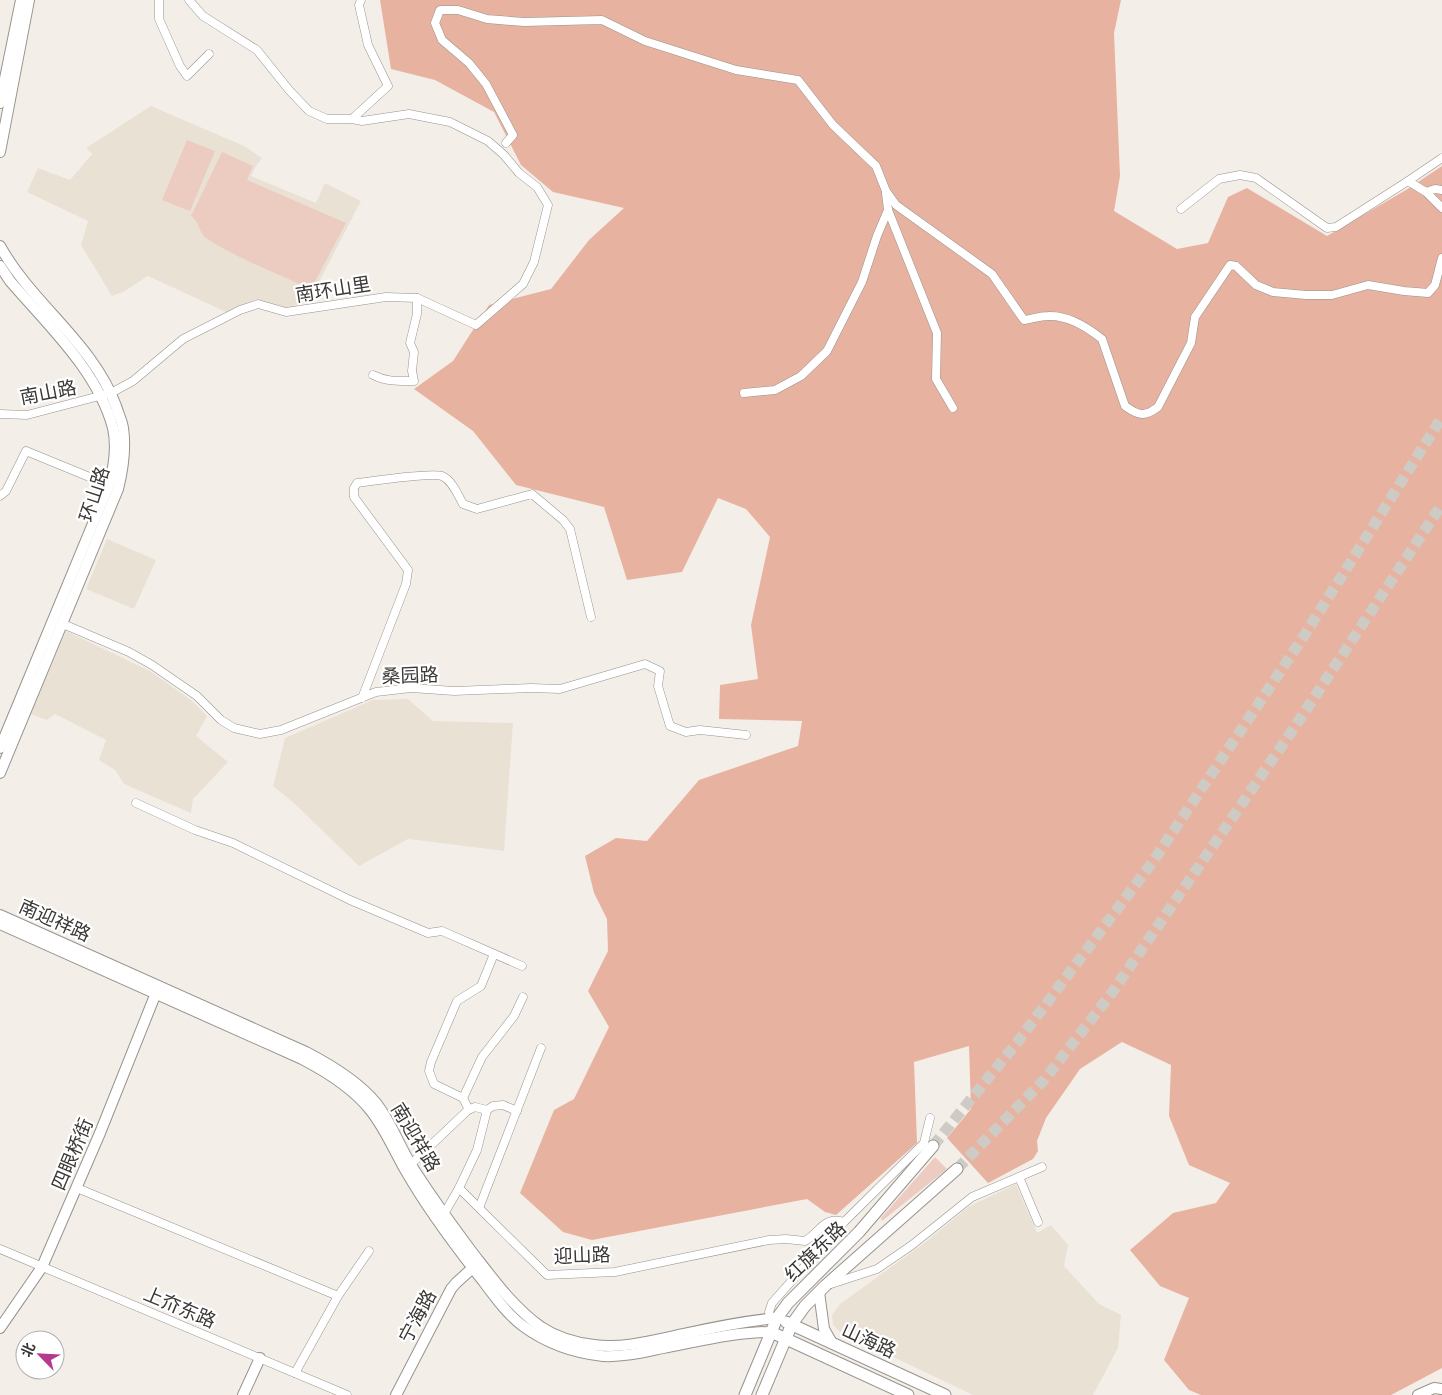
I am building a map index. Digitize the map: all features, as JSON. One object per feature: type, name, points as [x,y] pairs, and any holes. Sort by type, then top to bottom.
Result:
[{"type":"main road","points":[[0,103],[21,0]]},
{"type":"main road","points":[[0,152],[29,0]]},
{"type":"main road","name":"环山路","points":[[0,246],[18,274],[93,362],[108,385],[106,395],[115,447],[109,485],[0,748]]},
{"type":"main road","name":"环山路","points":[[0,266],[10,281],[106,395],[123,426],[124,448],[118,489],[0,773]]},
{"type":"main road","name":"南迎祥路","points":[[0,915],[302,1059],[318,1067],[344,1085],[370,1110],[408,1168],[429,1208],[476,1265],[527,1316],[543,1328],[562,1337],[588,1344],[622,1346],[739,1323],[777,1318]]},
{"type":"main road","name":"南迎祥路","points":[[0,924],[157,989]]},
{"type":"main road","name":"四眼桥街","points":[[0,1328],[42,1267],[77,1188],[157,989]]},
{"type":"main road","name":"红旗东路","points":[[745,1395],[777,1318],[792,1298],[868,1223],[933,1146]]},
{"type":"main road","name":"南迎祥路","points":[[408,1168],[444,1214],[505,1310],[522,1325],[539,1336],[577,1351],[605,1356],[633,1355],[742,1334],[771,1332]]},
{"type":"main road","name":"红旗东路","points":[[786,1338],[792,1324],[805,1306],[822,1289],[957,1169]]},
{"type":"main road","name":"宁海路","points":[[396,1395],[452,1289],[476,1265]]},
{"type":"main road","points":[[822,1289],[824,1329],[832,1343]]},
{"type":"main road","name":"山海路","points":[[777,1318],[945,1395]]},
{"type":"main road","name":"山海路","points":[[771,1332],[908,1395]]},
{"type":"main road","points":[[762,1395],[786,1338]]},
{"type":"main road","points":[[243,1395],[260,1358]]},
{"type":"main road","points":[[1418,1395],[1434,1388],[1442,1389]]},
{"type":"street","points":[[160,0],[159,19],[180,66],[187,76],[209,54]]},
{"type":"street","points":[[189,0],[203,16],[257,50],[289,90],[309,111],[327,119],[362,121],[409,114],[450,122],[488,142],[499,151],[518,173],[537,187],[548,205],[534,262],[523,284],[476,325],[417,298],[417,314],[410,343],[414,352],[412,371],[414,381],[382,380],[374,375]]},
{"type":"street","points":[[352,119],[388,86],[368,45],[358,5],[361,0]]},
{"type":"street","points":[[506,143],[513,135],[486,84],[469,63],[442,40],[435,23],[440,10],[458,10],[487,19],[524,22],[602,20],[646,41],[736,70],[798,80],[833,125],[876,166],[886,191],[896,205],[992,274],[1024,320],[1047,316],[1063,317],[1102,339],[1126,406],[1135,413],[1143,415],[1158,407],[1191,342],[1194,317],[1230,265],[1236,266],[1256,285],[1273,292],[1332,295],[1368,285],[1428,293],[1435,285],[1442,258]]},
{"type":"street","points":[[1181,209],[1219,179],[1240,176],[1256,178],[1327,228],[1336,227],[1442,158]]},
{"type":"street","points":[[1408,181],[1426,192],[1442,208]]},
{"type":"street","points":[[1426,192],[1434,189],[1442,190]]},
{"type":"street","points":[[886,191],[888,210],[937,333],[936,380],[953,408]]},
{"type":"street","points":[[744,393],[775,390],[801,376],[827,351],[862,282],[876,236],[888,210]]},
{"type":"street","name":"南环山里","points":[[106,395],[133,381],[183,339],[240,310],[258,304],[286,312],[386,297],[417,298]]},
{"type":"street","name":"南山路","points":[[0,414],[27,416],[106,395]]},
{"type":"street","points":[[0,496],[6,491],[26,451],[109,485]]},
{"type":"street","points":[[362,698],[406,584],[408,570],[354,496],[354,488],[357,483],[430,475],[443,476],[452,485],[463,504],[477,509],[532,494],[564,520],[570,529],[591,617]]},
{"type":"street","name":"桑园路","points":[[63,624],[129,652],[152,665],[197,696],[221,720],[234,728],[248,733],[260,734],[281,730],[376,692],[411,688],[454,690],[560,689],[645,664],[660,671],[658,686],[670,726],[686,732],[700,730],[746,734]]},
{"type":"street","points":[[136,803],[195,830],[233,843],[350,900],[428,933],[442,931],[522,966]]},
{"type":"street","points":[[469,1110],[463,1098],[434,1084],[429,1071],[430,1062],[457,1001],[481,986],[494,954]]},
{"type":"street","points":[[463,1098],[482,1057],[514,1016],[523,997]]},
{"type":"street","name":"迎山路","points":[[541,1048],[479,1208],[547,1275],[615,1272],[769,1240],[805,1241],[823,1225],[831,1221],[838,1220],[844,1222]]},
{"type":"street","points":[[444,1214],[477,1150],[487,1110],[493,1106],[503,1105],[517,1111]]},
{"type":"street","points":[[408,1168],[469,1110],[475,1107],[487,1110]]},
{"type":"street","points":[[777,1318],[770,1316],[769,1312],[772,1303],[844,1222],[924,1143],[930,1118]]},
{"type":"street","points":[[822,1289],[877,1269],[912,1245],[972,1197],[1042,1167]]},
{"type":"street","points":[[1019,1177],[1038,1222]]},
{"type":"street","points":[[77,1188],[338,1296]]},
{"type":"street","points":[[459,1188],[477,1206]]},
{"type":"street","name":"上夼东路","points":[[0,1249],[347,1395]]},
{"type":"street","points":[[295,1373],[338,1296],[369,1251]]},
{"type":"shaded area","points":[[380,0],[1121,0],[1114,33],[1120,176],[1114,211],[1177,249],[1208,243],[1228,197],[1247,188],[1327,236],[1406,190],[1442,166],[1442,1368],[1391,1395],[1201,1395],[1189,1390],[1164,1360],[1189,1298],[1160,1286],[1130,1250],[1173,1213],[1216,1203],[1230,1183],[1189,1165],[1169,1116],[1171,1065],[1122,1042],[1080,1069],[1046,1118],[1037,1141],[1038,1151],[1033,1159],[988,1183],[947,1138],[971,1109],[969,1046],[914,1062],[917,1143],[836,1215],[825,1212],[807,1199],[592,1240],[563,1232],[520,1193],[554,1110],[574,1099],[609,1027],[588,991],[608,951],[607,919],[594,893],[585,856],[616,838],[647,841],[699,780],[798,746],[802,721],[719,719],[720,685],[758,679],[751,625],[770,537],[746,509],[718,498],[682,572],[627,580],[604,507],[516,485],[473,431],[414,389],[453,361],[489,305],[551,289],[589,240],[624,208],[553,192],[521,165],[494,112],[435,80],[391,69]]},
{"type":"shaded area","points":[[151,106],[244,146],[262,158],[251,176],[316,203],[325,183],[361,201],[308,303],[287,308],[256,299],[228,313],[148,276],[123,292],[112,296],[81,245],[88,221],[27,192],[38,168],[70,180],[92,154],[86,148]]},
{"type":"shaded area","points":[[187,140],[215,151],[190,211],[162,200]]},
{"type":"shaded area","points":[[222,152],[253,166],[247,180],[346,223],[311,289],[231,253],[206,238],[202,233],[191,216]]},
{"type":"shaded area","points":[[107,539],[156,560],[134,609],[86,589]]},
{"type":"shaded area","points":[[66,631],[150,671],[191,700],[207,716],[196,736],[228,762],[193,799],[191,813],[124,784],[115,770],[99,760],[106,740],[55,714],[47,720],[31,714]]},
{"type":"shaded area","points":[[408,699],[433,721],[513,723],[504,851],[408,839],[359,866],[296,805],[273,786],[285,738],[373,700]]},
{"type":"shaded area","points":[[935,1157],[947,1169],[882,1221],[881,1218]]},
{"type":"shaded area","points":[[1016,1184],[1037,1233],[1051,1225],[1068,1245],[1064,1266],[1099,1304],[1121,1315],[1118,1348],[1093,1395],[973,1395],[839,1331],[833,1325],[832,1315],[840,1304],[927,1241],[968,1207]]},
{"type":"tunnel","points":[[933,1146],[1019,1040],[1154,860],[1304,636],[1442,417]]},
{"type":"tunnel","points":[[957,1169],[1045,1079],[1111,994],[1294,728],[1442,504]]}]
